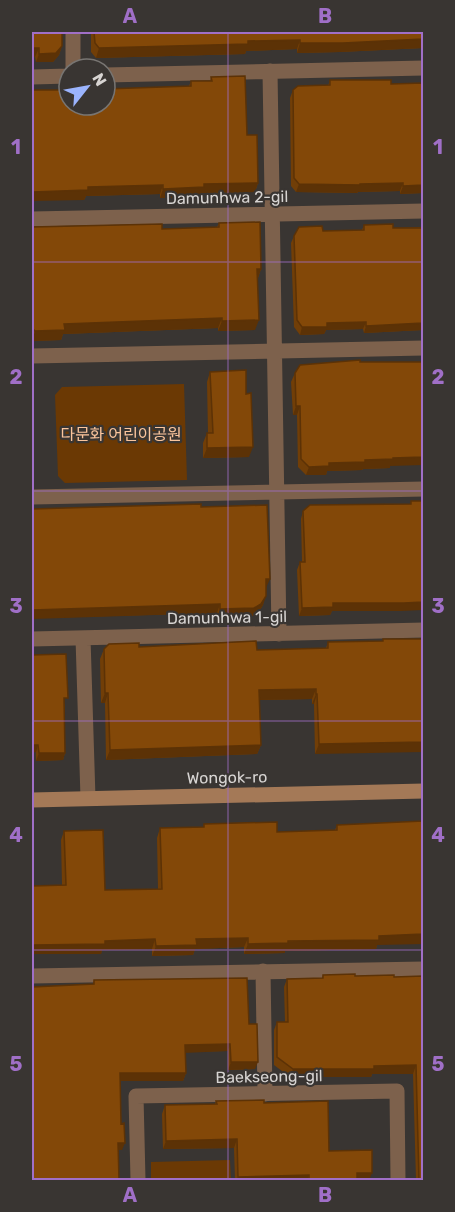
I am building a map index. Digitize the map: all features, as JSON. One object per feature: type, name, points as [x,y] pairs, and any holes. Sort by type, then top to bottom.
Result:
[{"type":"street","points":[[73,32],[73,57]]},
{"type":"street","points":[[117,75],[423,68]]},
{"type":"street","points":[[270,72],[279,634]]},
{"type":"street","points":[[32,76],[57,76]]},
{"type":"street","name":"Damunhwa 2-gil","points":[[32,219],[423,211]]},
{"type":"street","points":[[32,356],[423,348]]},
{"type":"street","points":[[32,497],[423,489]]},
{"type":"street","name":"Damunhwa 1-gil","points":[[32,639],[423,630]]},
{"type":"street","points":[[83,638],[88,798]]},
{"type":"street","name":"Wongok-ro","points":[[32,800],[423,791]]},
{"type":"street","points":[[32,975],[423,969]]},
{"type":"street","points":[[263,971],[265,1094]]},
{"type":"street","name":"Baekseong-gil","points":[[138,1180],[136,1096],[397,1091],[398,1180]]},
{"type":"green space","name":"다문화 어린이공원","points":[[184,384],[187,480],[65,483],[58,476],[55,395],[62,387]]},
{"type":"green space","points":[[230,1160],[231,1180],[151,1180],[151,1162]]},
{"type":"building","points":[[32,32],[62,32],[62,46],[56,53],[39,54],[39,48],[32,48]]},
{"type":"building","points":[[94,32],[423,32],[423,39],[343,43],[300,43],[300,40],[248,41],[248,44],[99,48],[95,43]]},
{"type":"building","points":[[245,76],[247,135],[257,135],[258,183],[204,184],[204,187],[163,189],[163,185],[88,187],[88,190],[32,192],[32,90],[57,90],[57,117],[117,117],[117,89],[191,86],[191,81],[212,81],[211,77]]},
{"type":"building","points":[[330,80],[391,80],[391,84],[423,83],[423,185],[403,186],[403,183],[299,184],[294,178],[293,90],[298,86],[330,85]]},
{"type":"building","points":[[260,222],[261,269],[257,269],[259,320],[222,321],[222,318],[64,324],[65,330],[35,331],[32,328],[32,227],[162,224],[162,229],[219,227],[219,223]]},
{"type":"building","points":[[393,224],[393,228],[423,228],[423,323],[366,326],[366,322],[327,323],[327,327],[302,327],[297,320],[294,236],[299,227],[322,226],[323,231],[364,230],[364,225]]},
{"type":"building","points":[[360,360],[360,362],[423,362],[423,457],[329,463],[329,466],[309,467],[301,459],[300,406],[296,406],[295,373],[300,365]]},
{"type":"building","points":[[246,370],[246,394],[251,393],[253,447],[207,448],[207,433],[213,433],[210,372]]},
{"type":"building","points":[[411,501],[423,501],[423,602],[333,603],[333,607],[302,608],[300,562],[305,562],[303,511],[310,505],[411,504]]},
{"type":"building","points":[[201,504],[201,507],[267,505],[270,579],[266,579],[266,596],[261,604],[254,608],[220,609],[220,604],[32,610],[32,509]]},
{"type":"building","points":[[383,639],[423,639],[423,742],[319,744],[316,689],[259,690],[261,745],[110,750],[104,649],[109,644],[139,643],[139,647],[256,641],[257,650],[328,648],[328,642],[383,641]]},
{"type":"building","points":[[66,654],[68,698],[64,698],[65,753],[39,753],[38,745],[32,745],[32,655]]},
{"type":"building","points":[[423,821],[423,934],[379,936],[379,940],[288,941],[288,943],[248,944],[248,938],[196,939],[197,945],[156,946],[155,939],[105,941],[105,944],[32,945],[32,886],[66,885],[64,831],[103,830],[105,890],[162,889],[160,828],[277,822],[277,832],[337,830],[337,825]]},
{"type":"building","points":[[355,974],[355,976],[423,976],[423,1180],[419,1180],[416,1065],[374,1066],[374,1069],[293,1069],[277,1057],[277,1022],[288,1022],[287,979]]},
{"type":"building","points":[[247,978],[249,1024],[257,1024],[258,1062],[231,1062],[230,1044],[185,1045],[186,1073],[120,1073],[121,1124],[124,1123],[125,1143],[118,1143],[119,1180],[32,1180],[32,987],[94,984],[94,980]]},
{"type":"building","points":[[264,1100],[264,1103],[328,1101],[329,1151],[372,1150],[372,1173],[357,1173],[357,1180],[309,1180],[309,1175],[238,1177],[237,1139],[166,1141],[165,1105]]}]
